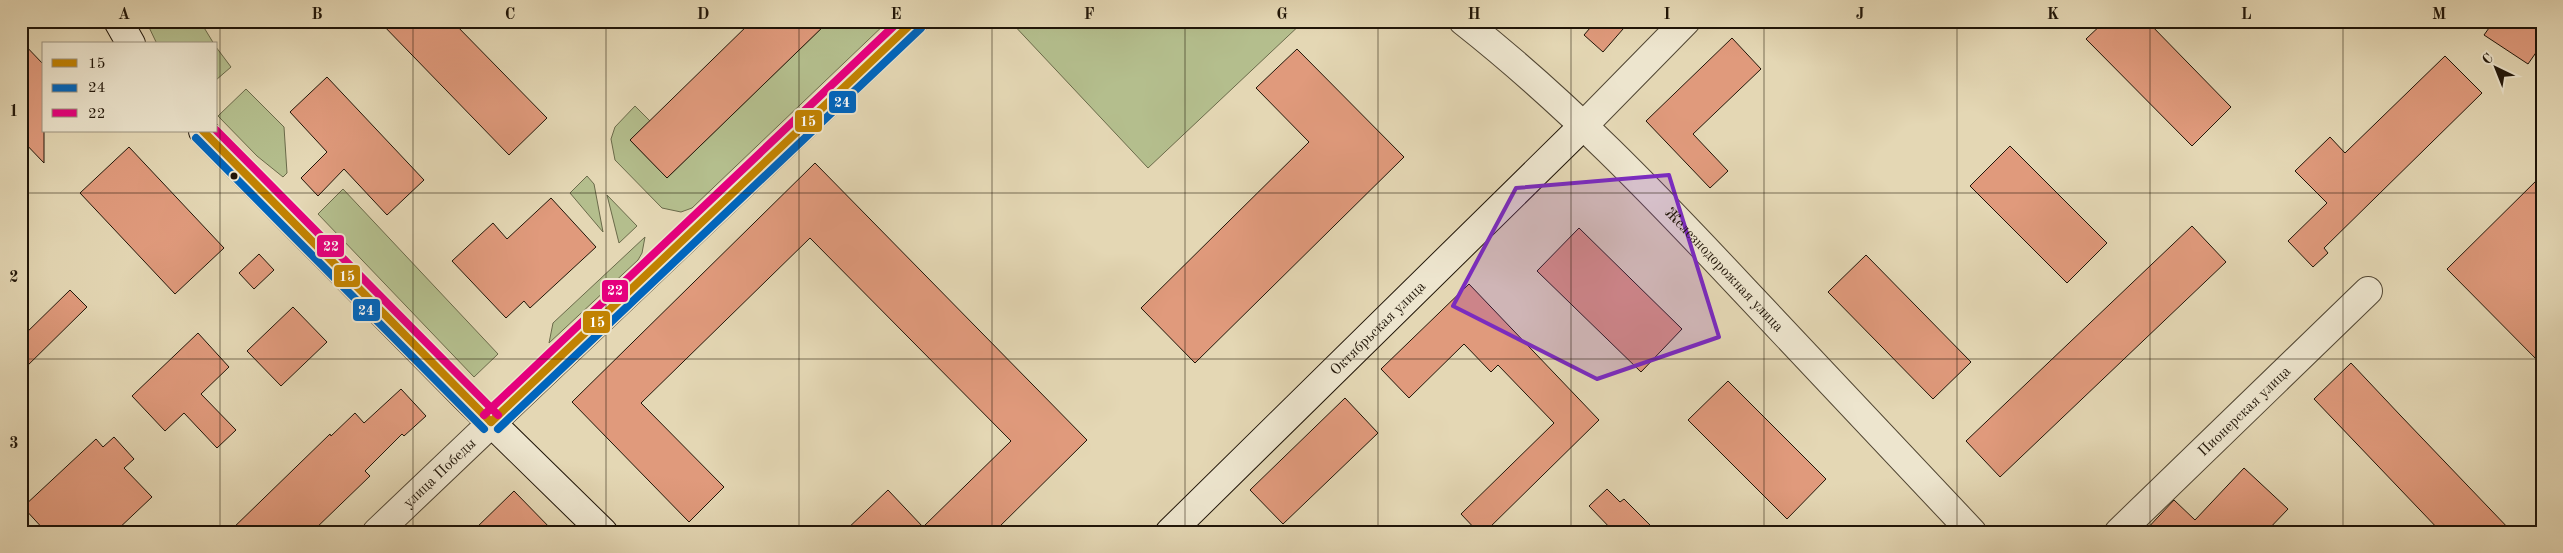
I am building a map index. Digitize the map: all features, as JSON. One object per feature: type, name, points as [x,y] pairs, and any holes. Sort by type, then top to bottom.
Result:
[{"type":"street","points":[[118,21],[130,42]]},
{"type":"street","name":"улица Победы","points":[[377,532],[914,21]]},
{"type":"street","name":"Железнодорожная улица","points":[[1463,21],[1501,51],[1584,125],[1656,196],[1972,532]]},
{"type":"street","name":"Октябрьская улица","points":[[1170,532],[1584,125],[1686,21]]},
{"type":"street","points":[[204,132],[491,422],[603,532]]},
{"type":"street","name":"Пионерская улица","points":[[2119,532],[2368,291]]},
{"type":"highlighted area","points":[[1669,175],[1719,337],[1597,379],[1453,306],[1516,188]]},
{"type":"green space","points":[[146,21],[200,21],[213,42],[156,42]]},
{"type":"green space","points":[[829,21],[888,21],[692,208],[681,212],[662,208],[615,160],[611,139],[615,127],[635,106],[650,121],[630,140],[667,178]]},
{"type":"green space","points":[[1010,21],[1304,21],[1148,168]]},
{"type":"green space","points":[[218,50],[231,67],[218,78]]},
{"type":"green space","points":[[246,89],[284,127],[287,173],[283,177],[257,156],[218,116]]},
{"type":"green space","points":[[587,176],[594,184],[603,232],[570,193]]},
{"type":"green space","points":[[343,189],[498,354],[474,377],[318,214]]},
{"type":"green space","points":[[607,195],[637,226],[619,243]]},
{"type":"green space","points":[[645,237],[642,253],[638,260],[549,343],[553,323]]},
{"type":"building","points":[[379,21],[452,21],[547,118],[509,155]]},
{"type":"building","points":[[752,21],[829,21],[667,178],[630,140]]},
{"type":"building","points":[[1596,21],[1630,21],[1603,52],[1584,35]]},
{"type":"building","points":[[2105,21],[2147,21],[2231,107],[2192,146],[2086,39]]},
{"type":"building","points":[[2494,21],[2542,21],[2542,44],[2528,64],[2484,35]]},
{"type":"building","points":[[1732,38],[1761,69],[1693,134],[1728,171],[1710,188],[1646,121]]},
{"type":"building","points":[[21,41],[42,63],[44,163],[21,139]]},
{"type":"building","points":[[1297,49],[1404,157],[1195,363],[1141,308],[1309,142],[1256,88]]},
{"type":"building","points":[[2445,56],[2482,93],[2324,248],[2328,253],[2313,267],[2288,241],[2327,203],[2295,171],[2330,137],[2345,153]]},
{"type":"building","points":[[327,77],[424,180],[387,215],[344,169],[318,196],[301,178],[327,152],[290,112]]},
{"type":"building","points":[[2010,146],[2107,243],[2067,283],[1970,186]]},
{"type":"building","points":[[129,147],[224,248],[175,294],[80,193]]},
{"type":"building","points":[[815,163],[1087,440],[994,532],[844,532],[888,490],[923,527],[1011,441],[810,238],[641,403],[724,487],[689,522],[572,402]]},
{"type":"building","points":[[2542,175],[2542,365],[2447,269]]},
{"type":"building","points":[[551,198],[596,247],[530,308],[524,301],[506,318],[452,261],[493,223],[507,239]]},
{"type":"building","points":[[2192,226],[2226,262],[2000,477],[1966,441]]},
{"type":"building","points":[[1579,228],[1682,329],[1641,372],[1537,271]]},
{"type":"building","points":[[259,254],[274,270],[254,289],[239,273]]},
{"type":"building","points":[[1866,255],[1971,362],[1933,399],[1828,292]]},
{"type":"building","points":[[1469,284],[1599,420],[1485,532],[1478,532],[1461,514],[1554,423],[1498,365],[1491,372],[1464,344],[1409,398],[1381,369]]},
{"type":"building","points":[[70,290],[87,307],[21,372],[21,338]]},
{"type":"building","points":[[293,307],[327,342],[281,386],[247,351]]},
{"type":"building","points":[[198,333],[229,367],[201,394],[236,430],[217,448],[184,413],[165,431],[132,396]]},
{"type":"building","points":[[2351,363],[2512,532],[2441,532],[2314,399]]},
{"type":"building","points":[[1728,381],[1826,479],[1787,519],[1688,420]]},
{"type":"building","points":[[401,389],[426,416],[404,436],[402,434],[365,471],[370,476],[312,532],[229,532],[330,434],[331,436],[355,413],[364,423]]},
{"type":"building","points":[[1345,398],[1378,433],[1283,524],[1250,490]]},
{"type":"building","points":[[114,437],[134,459],[124,468],[152,497],[115,532],[46,532],[23,507],[96,439],[103,447]]},
{"type":"building","points":[[2244,468],[2288,509],[2266,532],[2144,532],[2174,500],[2195,520]]},
{"type":"building","points":[[1607,489],[1620,502],[1624,499],[1657,532],[1614,532],[1589,506]]},
{"type":"building","points":[[514,491],[554,532],[472,532]]},
{"type":"transit line","name":"22","points":[[484,415],[899,21]]},
{"type":"transit line","name":"15","points":[[491,422],[914,21]]},
{"type":"transit line","name":"24","points":[[498,429],[921,28]]},
{"type":"transit line","name":"15","points":[[204,132],[491,422]]},
{"type":"transit line","name":"22","points":[[218,132],[498,415]]},
{"type":"transit line","name":"24","points":[[196,138],[484,429]]}]
